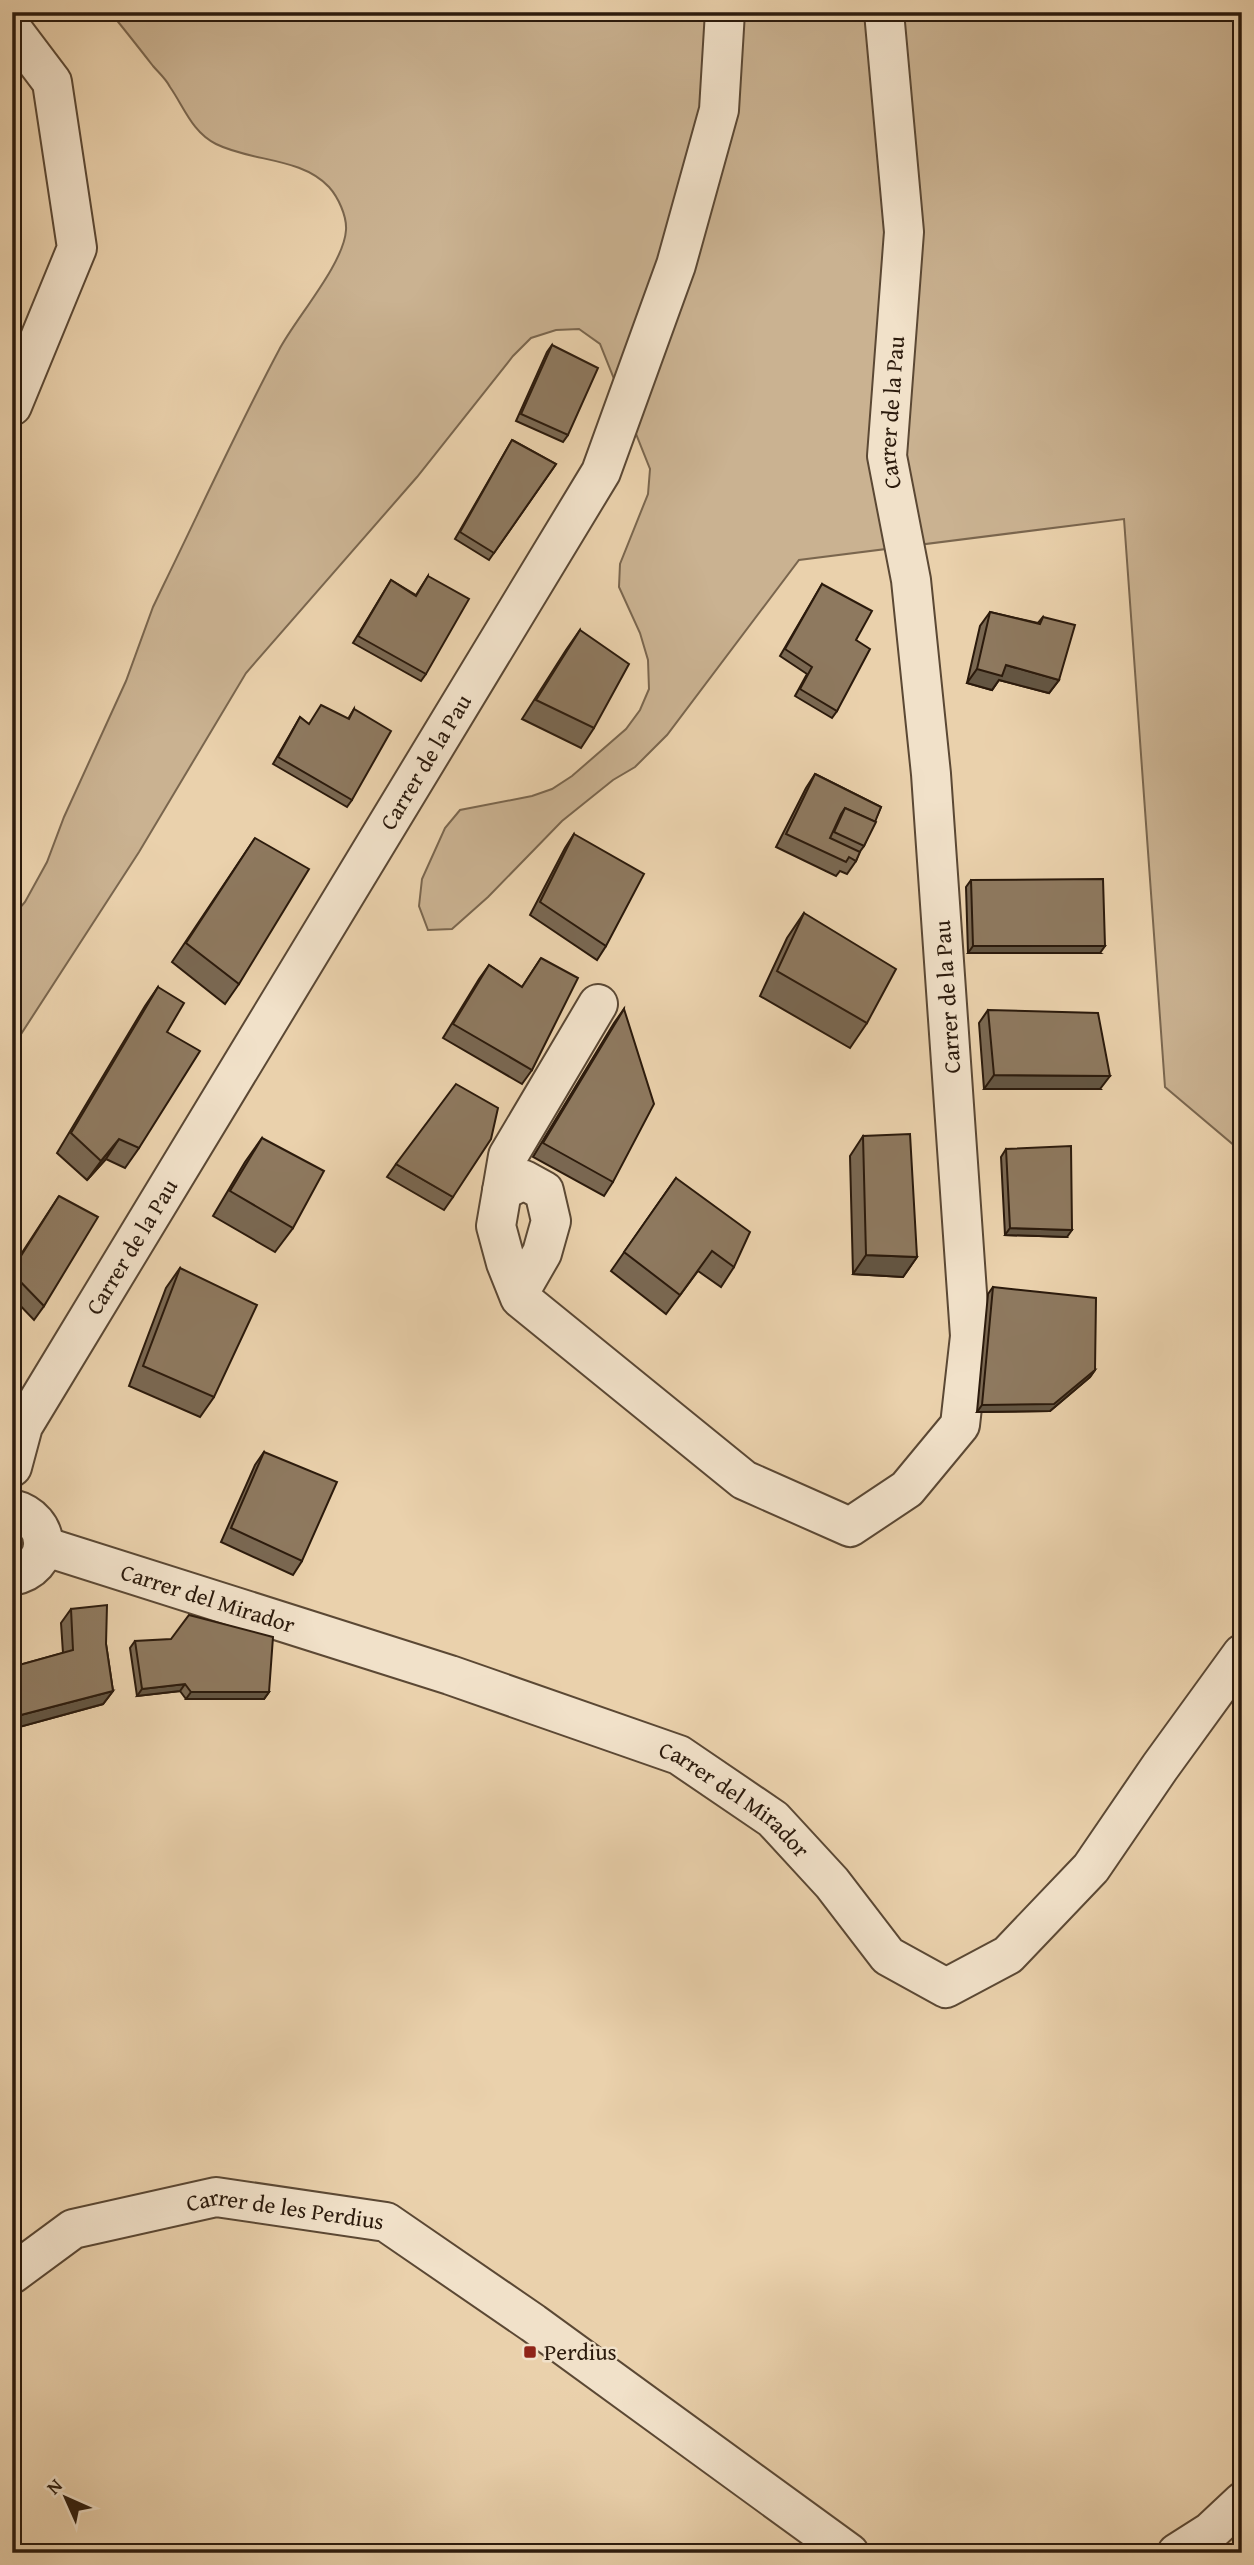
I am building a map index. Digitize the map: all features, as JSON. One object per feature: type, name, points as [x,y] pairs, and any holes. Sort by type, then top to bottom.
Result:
[{"type":"street","name":"Carrer de la Pau","points":[[12,1467],[23,1426],[601,472],[676,265],[719,110],[725,12]]},
{"type":"street","name":"Carrer de la Pau","points":[[598,1004],[508,1156],[496,1226],[506,1263],[520,1298],[744,1480],[850,1527],[907,1489],[960,1425],[970,1336],[932,774],[911,580],[887,456],[904,232],[884,12]]},
{"type":"street","points":[[12,29],[52,82],[77,248],[12,406]]},
{"type":"street","points":[[502,1191],[524,1180],[544,1191],[551,1221],[542,1253],[519,1293]]},
{"type":"street","points":[[12,1510],[33,1519],[40,1529],[43,1546],[37,1562],[30,1569],[12,1576]]},
{"type":"street","name":"Carrer del Mirador","points":[[43,1546],[450,1675],[679,1755],[773,1819],[832,1884],[888,1956],[946,1988],[1008,1955],[1091,1868],[1242,1654]]},
{"type":"street","name":"Carrer de les Perdius","points":[[12,2274],[73,2229],[216,2197],[386,2222],[533,2322],[849,2553]]},
{"type":"street","points":[[1177,2553],[1210,2532],[1242,2502]]},
{"type":"shaded area","points":[[110,12],[1242,12],[1242,1152],[1165,1087],[1124,519],[799,560],[667,735],[635,767],[613,780],[562,821],[488,897],[452,929],[428,930],[419,906],[422,879],[445,828],[460,810],[532,796],[552,789],[572,776],[626,729],[640,710],[649,689],[648,660],[640,633],[619,587],[620,564],[648,494],[650,469],[600,344],[579,329],[556,330],[531,338],[513,356],[417,477],[246,673],[139,852],[12,1048],[12,917],[25,902],[47,862],[64,817],[126,681],[153,607],[235,437],[286,337],[337,259],[346,230],[339,201],[318,177],[290,165],[230,150],[201,133],[167,81]]},
{"type":"building","points":[[552,345],[598,368],[568,435],[521,414]]},
{"type":"building","points":[[512,440],[556,464],[494,553],[460,532]]},
{"type":"building","points":[[428,576],[469,599],[426,674],[358,636],[391,580],[416,596]]},
{"type":"building","points":[[822,584],[872,611],[856,640],[870,649],[837,711],[800,689],[812,667],[785,649]]},
{"type":"building","points":[[990,612],[1040,624],[1043,617],[1075,625],[1059,680],[1006,665],[1002,676],[977,669]]},
{"type":"building","points":[[580,630],[629,664],[594,728],[536,700]]},
{"type":"building","points":[[321,705],[349,719],[354,709],[391,731],[352,800],[278,757],[300,717],[309,724]]},
{"type":"building","points":[[815,774],[881,807],[875,822],[845,808],[841,814],[830,838],[860,852],[856,861],[849,857],[846,862],[786,834]]},
{"type":"building","points":[[845,808],[876,822],[864,846],[834,832]]},
{"type":"building","points":[[574,834],[644,874],[606,946],[540,902]]},
{"type":"building","points":[[255,838],[309,869],[239,984],[186,943]]},
{"type":"building","points":[[1103,879],[1105,946],[973,946],[971,880]]},
{"type":"building","points":[[804,913],[896,969],[867,1023],[777,971]]},
{"type":"building","points":[[541,958],[578,978],[532,1070],[453,1024],[489,965],[522,987]]},
{"type":"building","points":[[158,987],[184,1003],[167,1032],[200,1051],[139,1148],[119,1139],[101,1161],[71,1133]]},
{"type":"building","points":[[624,1009],[654,1104],[613,1182],[543,1143]]},
{"type":"building","points":[[988,1010],[1098,1013],[1110,1076],[994,1075]]},
{"type":"building","points":[[456,1084],[498,1108],[491,1139],[453,1197],[396,1164]]},
{"type":"building","points":[[910,1134],[917,1257],[866,1255],[863,1136]]},
{"type":"building","points":[[262,1138],[324,1171],[293,1228],[230,1191]]},
{"type":"building","points":[[1071,1146],[1072,1230],[1010,1228],[1006,1149]]},
{"type":"building","points":[[676,1178],[750,1232],[734,1267],[712,1251],[680,1295],[624,1252]]},
{"type":"building","points":[[59,1196],[98,1217],[44,1306],[12,1270]]},
{"type":"building","points":[[180,1268],[257,1305],[214,1397],[143,1366]]},
{"type":"building","points":[[993,1287],[1096,1298],[1095,1370],[1054,1404],[982,1405]]},
{"type":"building","points":[[264,1452],[337,1482],[302,1561],[231,1528]]},
{"type":"building","points":[[107,1605],[106,1644],[113,1691],[17,1716],[12,1696],[12,1667],[73,1650],[71,1609]]},
{"type":"building","points":[[189,1615],[273,1637],[269,1692],[191,1692],[185,1684],[142,1689],[135,1641],[171,1639]]},
{"type":"place","name":"Perdius","points":[[530,2352]]}]
